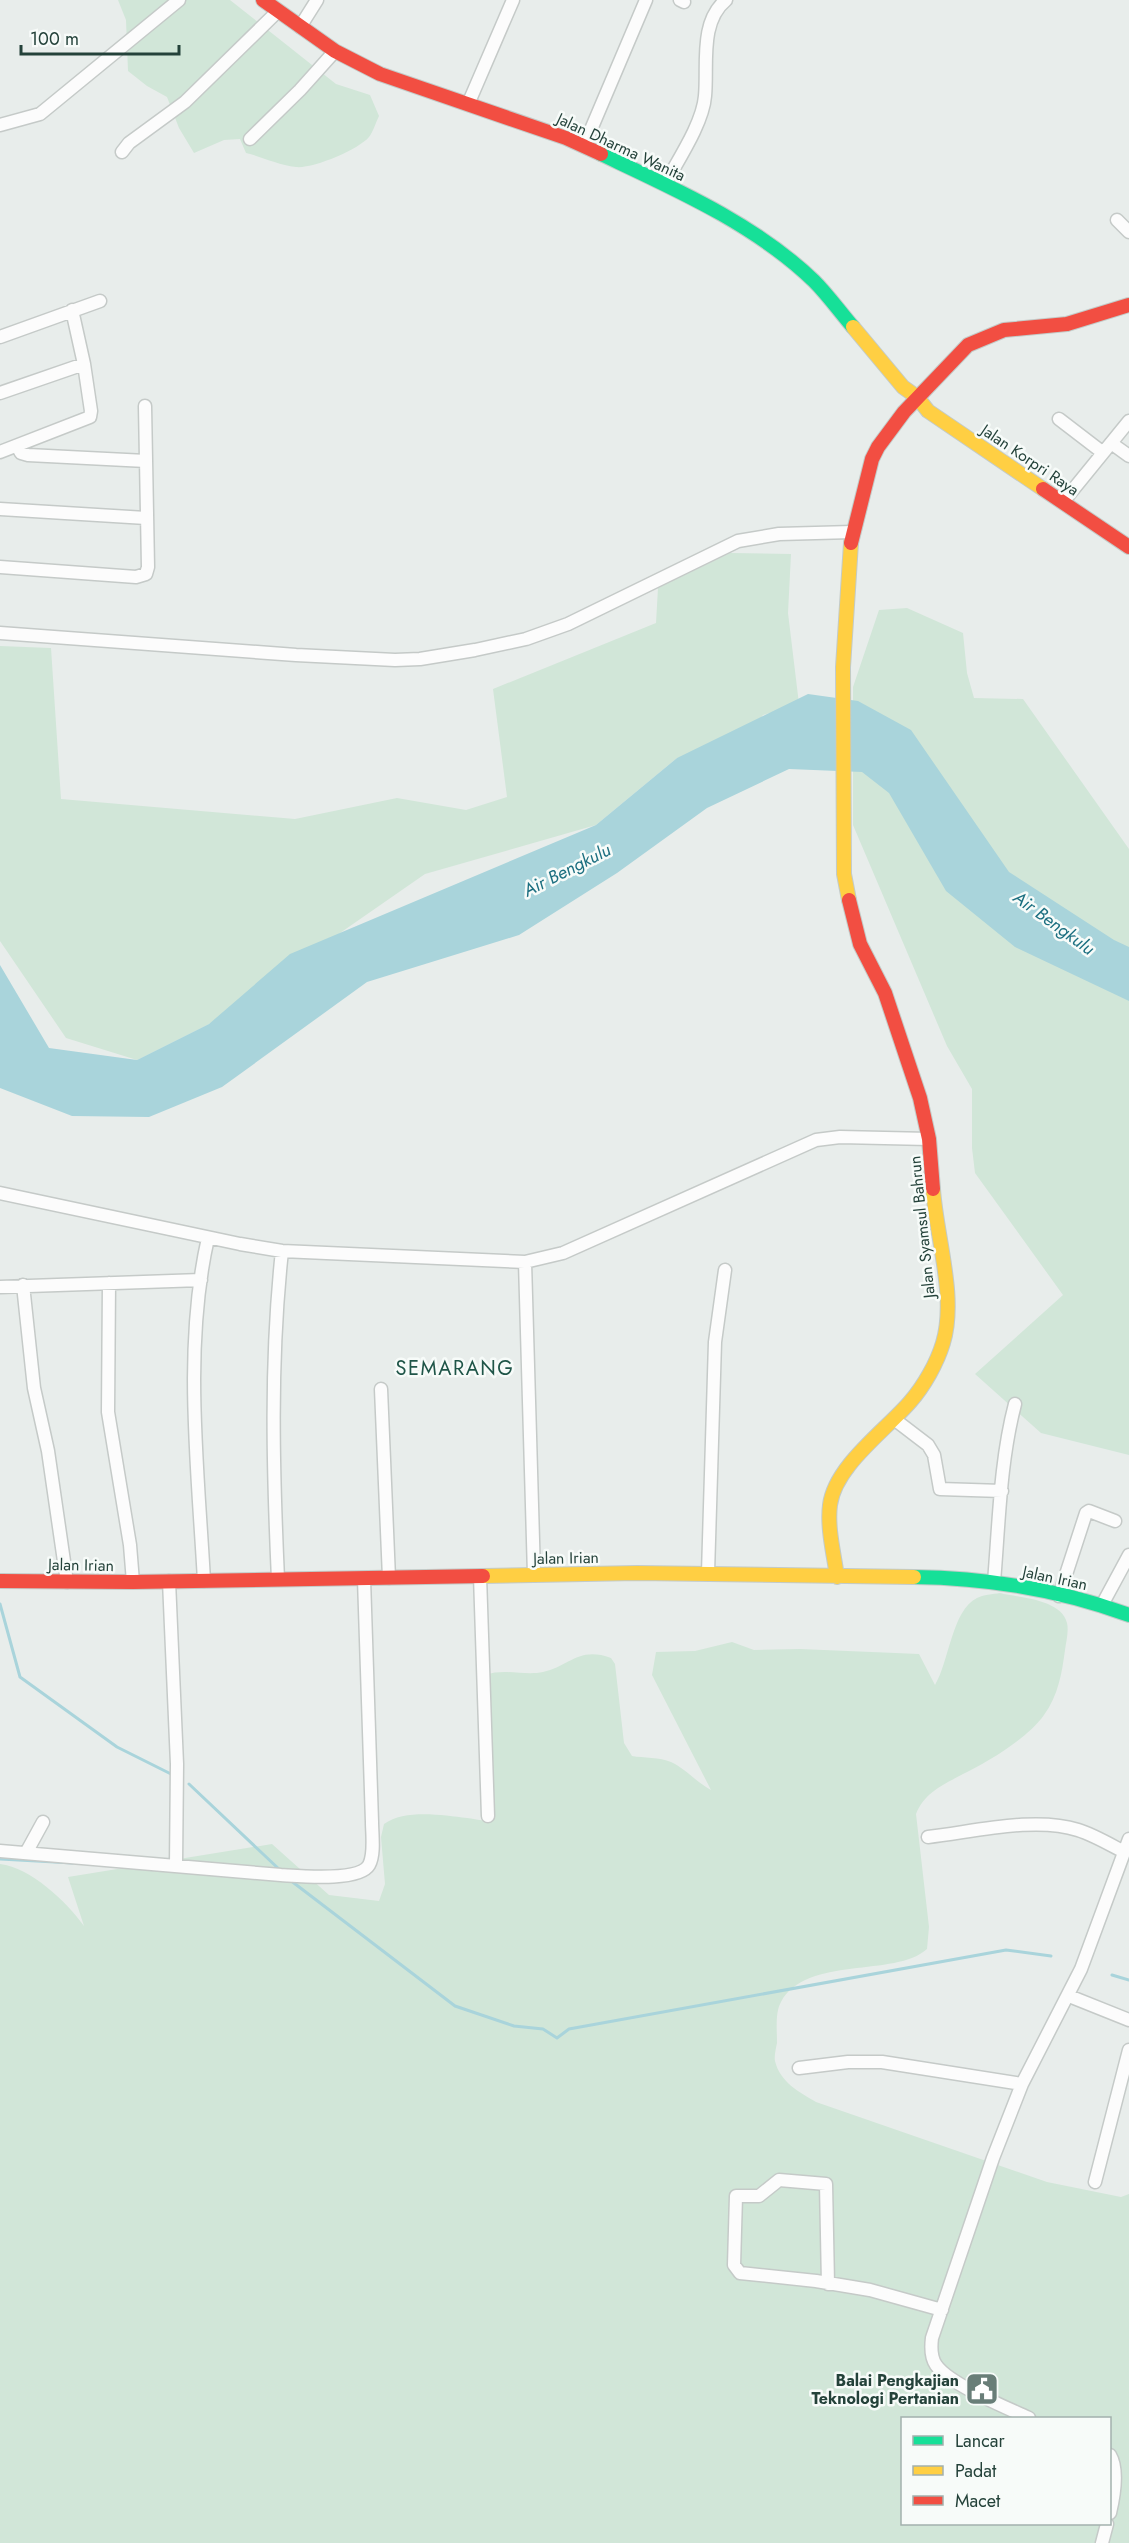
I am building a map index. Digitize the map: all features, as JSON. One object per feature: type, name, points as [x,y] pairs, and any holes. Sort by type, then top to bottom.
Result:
[{"type":"street","points":[[0,125],[40,114],[178,0]]},
{"type":"street","name":"Jalan Dharma Wanita","points":[[263,0],[335,51],[380,74],[468,102],[584,146],[665,184],[742,226],[815,282],[903,387],[917,397]]},
{"type":"street","points":[[300,27],[317,0]]},
{"type":"street","points":[[468,102],[513,0]]},
{"type":"street","points":[[584,146],[646,0]]},
{"type":"street","points":[[665,184],[704,108],[709,30],[715,12],[726,0]]},
{"type":"street","points":[[122,152],[129,143],[185,102],[277,12]]},
{"type":"street","points":[[250,139],[300,90],[335,51]]},
{"type":"street","points":[[1117,220],[1129,232]]},
{"type":"street","points":[[0,338],[100,301]]},
{"type":"street","points":[[0,633],[318,657],[395,660],[428,658],[526,639],[568,624],[738,541],[779,534],[852,532],[872,459],[878,447],[917,397],[955,356],[980,337],[1010,328],[1079,321],[1129,305]]},
{"type":"street","points":[[0,452],[90,417],[84,364],[72,310]]},
{"type":"street","points":[[0,393],[84,364]]},
{"type":"street","name":"Jalan Korpri Raya","points":[[917,397],[941,421],[1129,547]]},
{"type":"street","points":[[0,567],[144,576],[148,567],[145,406]]},
{"type":"street","points":[[1059,418],[1107,447],[1129,456]]},
{"type":"street","points":[[1063,502],[1129,421]]},
{"type":"street","points":[[17,446],[21,453],[27,455],[146,461]]},
{"type":"street","points":[[0,509],[147,518]]},
{"type":"street","name":"Jalan Syamsul Bahrun","points":[[837,1577],[830,1521],[830,1503],[836,1484],[848,1467],[894,1419],[924,1383],[940,1351],[946,1323],[946,1289],[933,1195],[929,1138],[920,1098],[885,993],[860,944],[844,874],[842,688],[852,532]]},
{"type":"street","points":[[0,1193],[208,1238],[282,1251],[525,1262],[544,1259],[573,1249],[809,1142],[840,1137],[929,1138]]},
{"type":"street","points":[[204,1581],[194,1380],[201,1280],[208,1238]]},
{"type":"street","points":[[278,1580],[272,1377],[274,1325],[282,1251]]},
{"type":"street","points":[[525,1262],[534,1575]]},
{"type":"street","points":[[708,1573],[715,1342],[725,1270]]},
{"type":"street","points":[[0,1287],[201,1280]]},
{"type":"street","points":[[109,1283],[108,1412],[130,1545],[133,1582]]},
{"type":"street","points":[[23,1285],[34,1388],[48,1450],[67,1582]]},
{"type":"street","points":[[381,1389],[390,1578]]},
{"type":"street","points":[[994,1582],[1009,1427],[1015,1404]]},
{"type":"street","points":[[894,1419],[928,1445],[933,1455],[940,1490],[1002,1491]]},
{"type":"street","points":[[1059,1596],[1086,1513],[1089,1511],[1114,1521]]},
{"type":"street","points":[[1102,1605],[1129,1555]]},
{"type":"street","name":"Jalan Irian","points":[[1,1578],[67,1582],[133,1582],[708,1573],[954,1578],[994,1582],[1102,1605],[1129,1615]]},
{"type":"street","points":[[480,1576],[488,1816]]},
{"type":"street","points":[[0,1851],[286,1875],[349,1875],[363,1871],[370,1862],[372,1780],[364,1579]]},
{"type":"street","points":[[169,1581],[177,1764],[176,1865]]},
{"type":"street","points":[[26,1853],[43,1822]]},
{"type":"street","points":[[928,1837],[1012,1827],[1064,1827],[1094,1836],[1125,1852]]},
{"type":"street","points":[[1027,2417],[957,2382],[935,2364],[931,2343],[977,2202],[1022,2084],[1069,1996],[1129,1839]]},
{"type":"street","points":[[1069,1996],[1129,2020]]},
{"type":"street","points":[[1095,2182],[1129,2050]]},
{"type":"street","points":[[799,2068],[848,2062],[882,2062],[1022,2084]]},
{"type":"street","points":[[828,2284],[826,2184],[779,2180],[759,2196],[736,2196],[734,2258],[737,2271],[744,2275],[870,2290],[942,2310]]},
{"type":"street","points":[[1111,2459],[1114,2472],[1111,2503]]},
{"type":"street","points":[[1102,2543],[1106,2525]]},
{"type":"green space","points":[[118,0],[230,0],[336,84],[370,95],[379,116],[372,132],[363,142],[345,153],[303,167],[283,165],[246,153],[240,139],[224,140],[194,153],[179,128],[167,97],[147,86],[128,71],[126,20]]},
{"type":"green space","points":[[730,553],[791,554],[788,613],[799,704],[763,715],[735,750],[677,758],[596,825],[425,874],[209,1024],[137,1060],[66,1038],[0,941],[0,646],[51,648],[61,799],[295,819],[397,798],[466,810],[507,797],[493,689],[656,623],[658,588]]},
{"type":"green space","points":[[907,608],[963,633],[967,673],[974,698],[1023,699],[1129,849],[1129,1455],[1041,1433],[975,1374],[1063,1295],[975,1173],[972,1148],[972,1089],[947,1046],[853,825],[853,687],[879,610]]},
{"type":"green space","points":[[1000,1593],[1039,1601],[1057,1609],[1063,1615],[1068,1629],[1061,1676],[1053,1700],[1037,1724],[1018,1741],[935,1790],[920,1806],[916,1814],[929,1927],[927,1949],[913,1958],[830,1972],[810,1978],[793,1987],[781,2002],[778,2011],[775,2061],[786,2081],[816,2102],[1047,2182],[1121,2197],[1129,2194],[1129,2543],[0,2543],[0,1864],[24,1872],[47,1887],[68,1906],[84,1926],[68,1877],[272,1844],[329,1895],[379,1901],[385,1884],[381,1837],[384,1824],[402,1816],[413,1815],[480,1820],[494,1817],[486,1675],[500,1672],[543,1672],[590,1654],[611,1658],[615,1664],[624,1743],[632,1756],[667,1760],[711,1790],[652,1675],[656,1652],[695,1651],[732,1642],[754,1650],[800,1649],[919,1654],[935,1685],[962,1613],[969,1604],[985,1595]]},
{"type":"water","name":"Air Bengkulu","points":[[808,694],[858,701],[911,730],[1009,872],[1114,940],[1129,947],[1129,1001],[1015,947],[946,891],[889,793],[862,772],[789,769],[707,808],[617,873],[519,935],[367,982],[222,1087],[149,1117],[72,1116],[0,1088],[0,965],[49,1048],[137,1060],[209,1024],[290,954],[596,825],[677,758]]},
{"type":"waterway","points":[[0,1604],[20,1677],[117,1747],[173,1775]]},
{"type":"waterway","points":[[189,1784],[281,1871]]},
{"type":"waterway","points":[[0,1859],[73,1863]]},
{"type":"waterway","points":[[290,1880],[455,2006],[514,2026],[543,2029],[557,2038],[569,2029],[1006,1950],[1051,1956]]},
{"type":"waterway","points":[[1112,1975],[1129,1980]]},
{"type":"traffic: fast","points":[[601,154],[713,209],[766,242],[814,281],[853,327]]},
{"type":"traffic: fast","points":[[914,1577],[968,1580],[1023,1587],[1077,1599],[1129,1615]]},
{"type":"traffic: slow","points":[[853,327],[903,387],[917,397],[928,411],[1043,489]]},
{"type":"traffic: slow","points":[[849,900],[844,874],[843,667],[851,543]]},
{"type":"traffic: slow","points":[[837,1577],[829,1523],[834,1491],[841,1477],[862,1450],[915,1396],[934,1366],[943,1343],[947,1325],[947,1286],[933,1189]]},
{"type":"traffic: slow","points":[[483,1576],[637,1573],[914,1577]]},
{"type":"traffic: jam","points":[[263,0],[335,51],[380,74],[566,138],[601,154]]},
{"type":"traffic: jam","points":[[851,543],[872,459],[878,447],[904,412],[968,345],[1004,330],[1067,324],[1129,305]]},
{"type":"traffic: jam","points":[[1043,489],[1129,547]]},
{"type":"traffic: jam","points":[[849,900],[860,944],[885,993],[920,1098],[929,1139],[933,1189]]},
{"type":"traffic: jam","points":[[0,1581],[133,1582],[483,1576]]},
{"type":"place","name":"Balai Pengkajian Teknologi Pertanian","points":[[982,2389]]},
{"type":"district","name":"SEMARANG","points":[[455,1368]]}]
